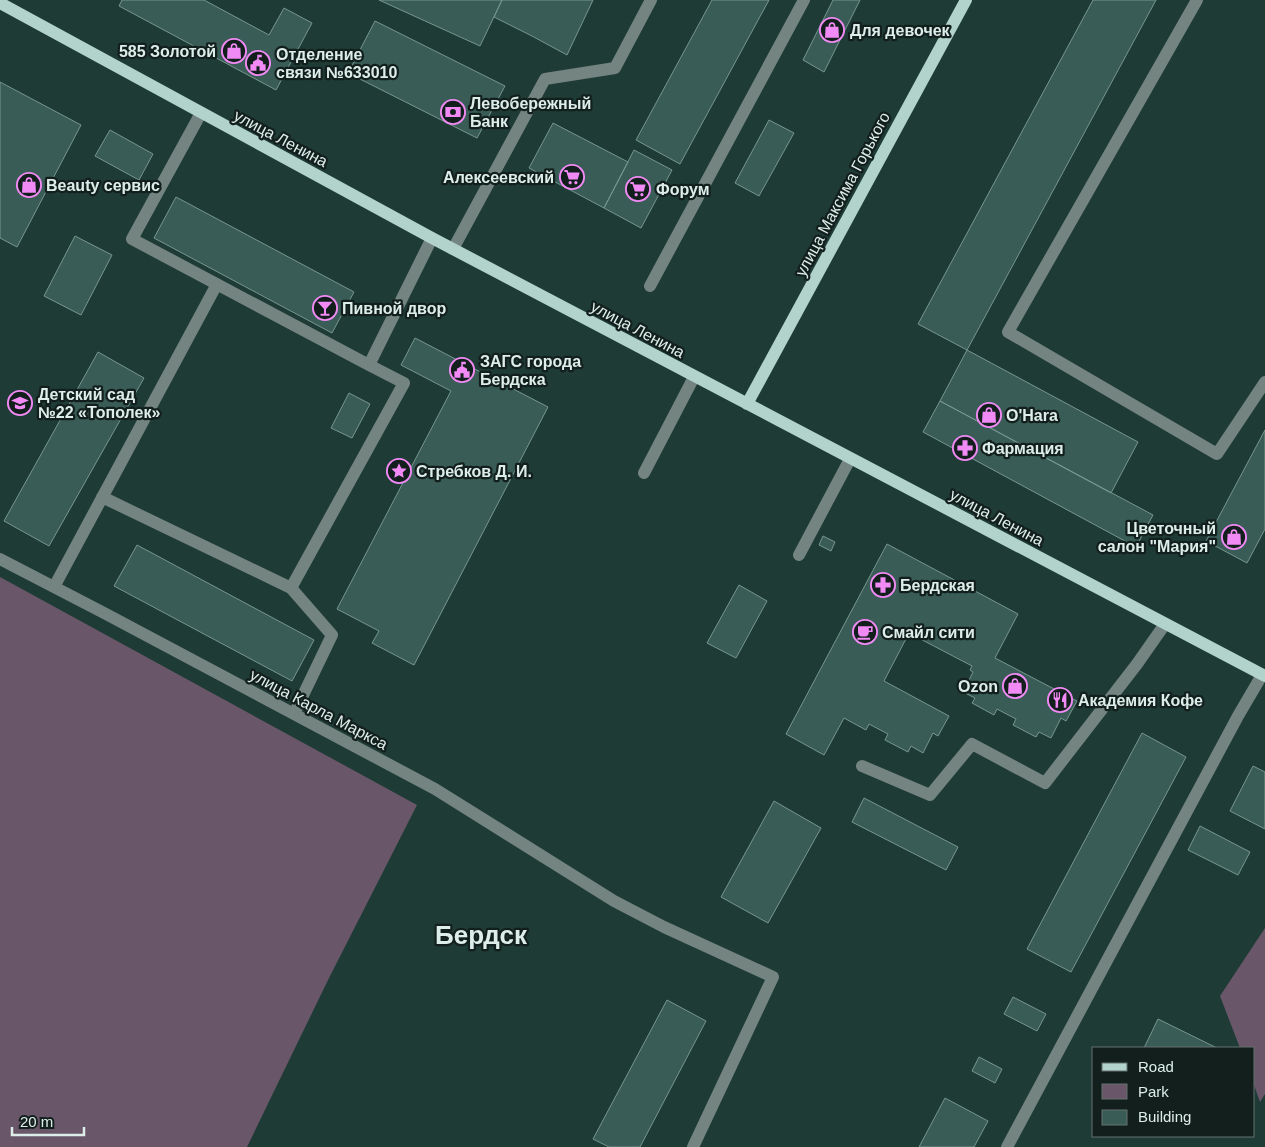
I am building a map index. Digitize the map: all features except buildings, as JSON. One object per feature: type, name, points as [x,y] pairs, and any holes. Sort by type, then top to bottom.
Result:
[{"type":"main road","name":"улица Максима Горького","points":[[747,404],[966,0]]},
{"type":"main road","name":"улица Ленина","points":[[0,3],[452,249],[1264,676]]},
{"type":"street","points":[[452,249],[545,79],[615,68],[651,0]]},
{"type":"street","points":[[650,286],[804,0]]},
{"type":"street","points":[[1197,0],[1008,332],[1217,454],[1265,382]]},
{"type":"street","points":[[200,113],[132,239],[404,383],[291,588]]},
{"type":"street","points":[[369,364],[432,238]]},
{"type":"street","points":[[54,587],[217,284]]},
{"type":"street","points":[[644,473],[694,376]]},
{"type":"street","points":[[799,555],[850,459]]},
{"type":"street","points":[[102,497],[291,588],[332,635],[294,714]]},
{"type":"street","name":"улица Карла Маркса","points":[[0,559],[435,789],[614,901],[664,927],[772,977],[693,1147]]},
{"type":"street","points":[[862,766],[930,795],[972,744],[1045,783],[1138,664],[1165,624]]},
{"type":"street","points":[[1007,1147],[1238,716],[1264,676]]},
{"type":"green space","points":[[0,577],[417,805],[328,980],[247,1147],[0,1147]]},
{"type":"green space","points":[[1265,928],[1265,1094],[1260,1102],[1255,1088],[1255,1047],[1240,1047],[1220,996]]},
{"type":"place","name":"Для девочек","points":[[832,30]]},
{"type":"place","name":"585 Золотой","points":[[234,51]]},
{"type":"place","name":"Отделение связи №633010","points":[[258,63]]},
{"type":"place","name":"Левобережный Банк","points":[[453,112]]},
{"type":"place","name":"Алексеевский","points":[[572,177]]},
{"type":"place","name":"Beauty сервис","points":[[29,185]]},
{"type":"place","name":"Форум","points":[[638,189]]},
{"type":"place","name":"Пивной двор","points":[[325,308]]},
{"type":"place","name":"ЗАГС города Бердска","points":[[462,370]]},
{"type":"place","name":"Детский сад №22 «Тополек»","points":[[20,403]]},
{"type":"place","name":"O'Hara","points":[[989,415]]},
{"type":"place","name":"Фармация","points":[[965,448]]},
{"type":"place","name":"Стребков Д. И.","points":[[399,471]]},
{"type":"place","name":"Цветочный салон \"Мария\"","points":[[1234,537]]},
{"type":"place","name":"Бердская","points":[[883,585]]},
{"type":"place","name":"Смайл сити","points":[[865,632]]},
{"type":"place","name":"Ozon","points":[[1015,686]]},
{"type":"place","name":"Академия Кофе","points":[[1060,700]]},
{"type":"district","name":"Бердск","points":[[481,935]]}]
